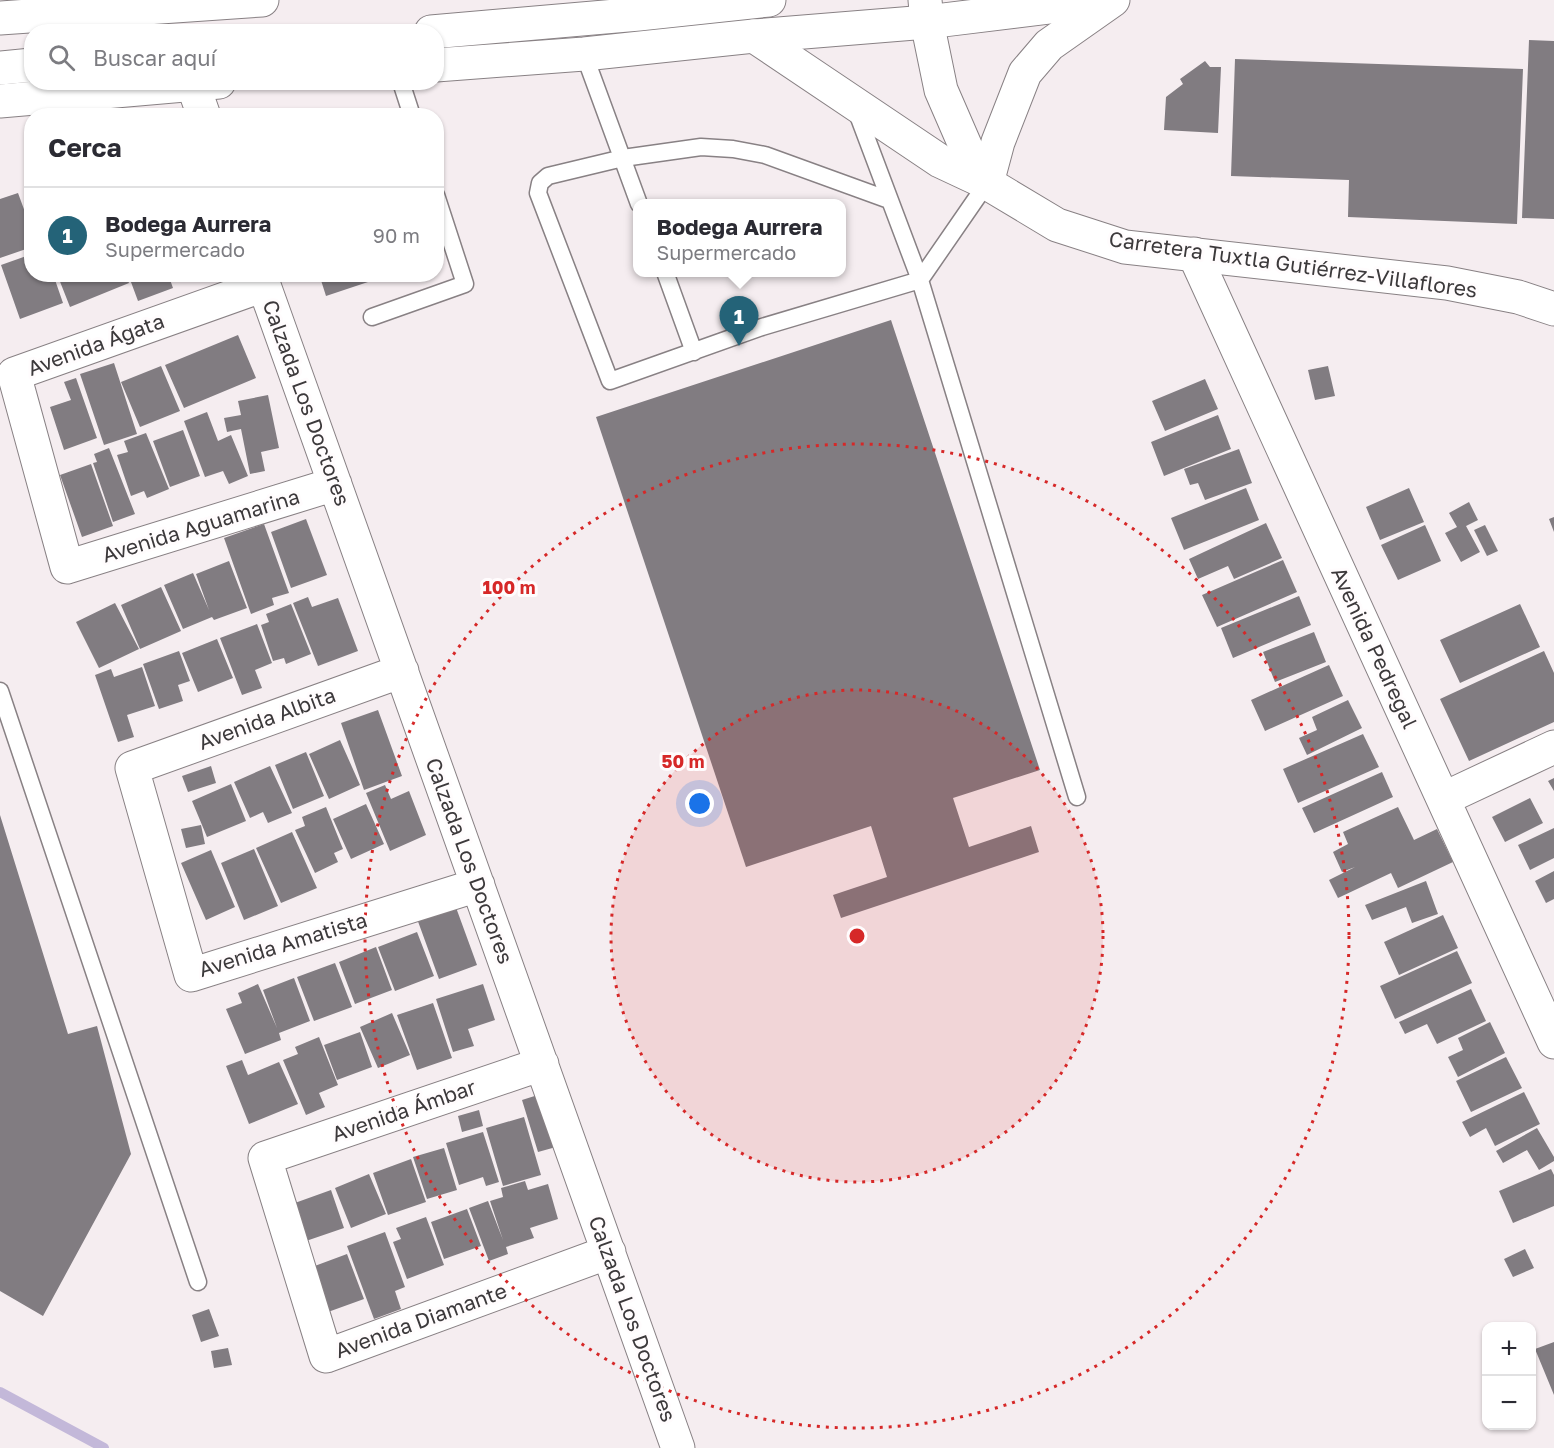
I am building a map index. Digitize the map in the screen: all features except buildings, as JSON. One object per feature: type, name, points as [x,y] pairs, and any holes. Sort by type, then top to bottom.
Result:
[{"type":"street","points":[[0,18],[262,0]]},
{"type":"street","points":[[444,31],[769,0]]},
{"type":"street","points":[[444,64],[584,54],[754,36],[926,11],[1106,0]]},
{"type":"street","points":[[754,36],[940,161],[987,183],[998,142],[1025,73],[1050,45],[1113,0]]},
{"type":"street","name":"Carretera Tuxtla Gutiérrez-Villaflores","points":[[926,11],[941,90],[962,140],[987,183],[1057,225],[1125,247],[1447,283],[1518,297],[1554,309]]},
{"type":"street","points":[[0,68],[24,66]]},
{"type":"street","points":[[0,101],[133,90]]},
{"type":"street","points":[[204,108],[206,90]]},
{"type":"street","name":"Avenida Pedregal","points":[[1194,254],[1554,1042]]},
{"type":"street","name":"Avenida Ágata","points":[[67,567],[14,374],[257,282]]},
{"type":"street","name":"Calzada Los Doctores","points":[[263,282],[678,1448]]},
{"type":"street","name":"Avenida Aguamarina","points":[[67,567],[335,484]]},
{"type":"street","name":"Avenida Albita","points":[[132,768],[402,671]]},
{"type":"street","points":[[1443,799],[1554,747]]},
{"type":"street","name":"Avenida Amatista","points":[[132,768],[191,975],[478,885]]},
{"type":"street","name":"Avenida Ámbar","points":[[265,1158],[542,1064]]},
{"type":"street","name":"Avenida Diamante","points":[[265,1158],[326,1356],[609,1252]]},
{"type":"lane","points":[[584,54],[637,199]]},
{"type":"lane","points":[[404,90],[409,108]]},
{"type":"lane","points":[[854,104],[920,280],[1077,797]]},
{"type":"lane","points":[[889,200],[765,155],[733,149],[701,147],[622,158],[548,176],[540,183],[538,193],[610,381],[762,327],[920,280],[987,183]]},
{"type":"lane","points":[[372,317],[465,284],[444,220]]},
{"type":"lane","points":[[666,277],[694,352]]},
{"type":"lane","points":[[0,691],[198,1282]]},
{"type":"waterway","points":[[0,1392],[104,1448]]},
{"type":"place","name":"Bodega Aurrera","points":[[739,346]]}]
